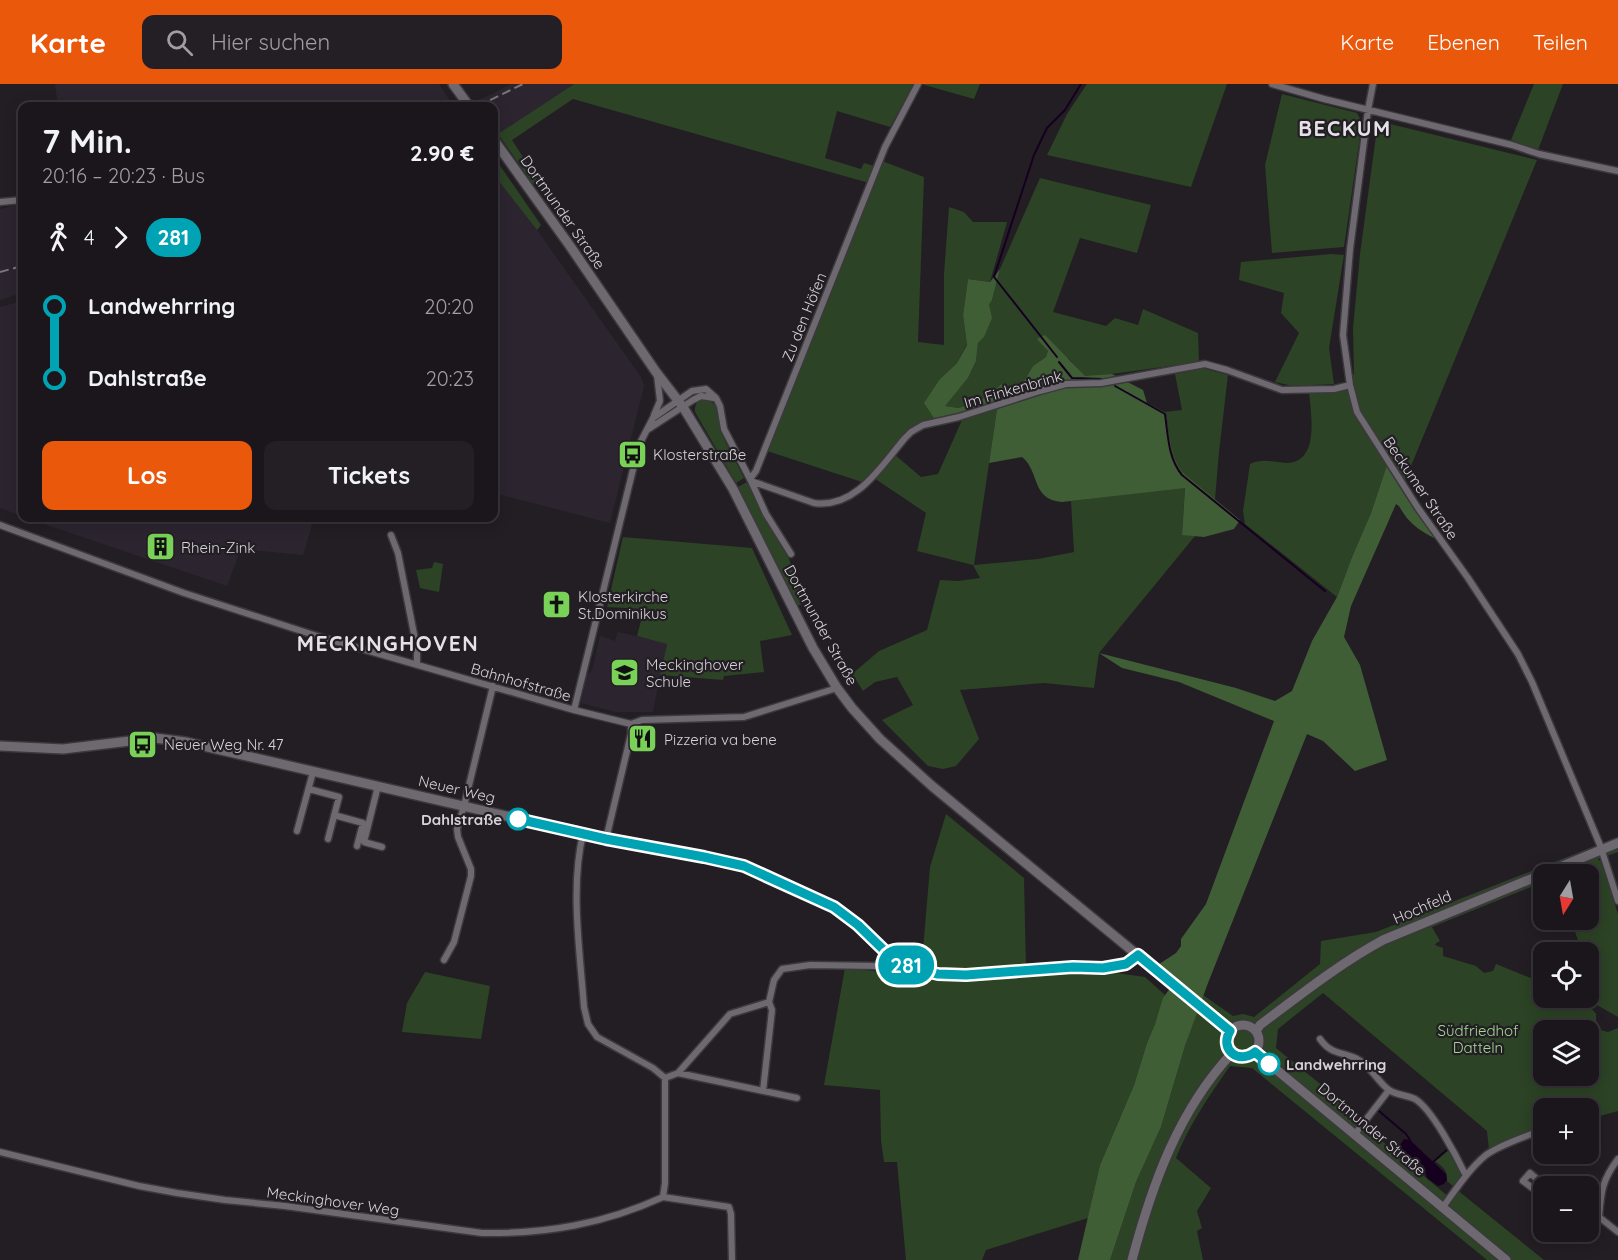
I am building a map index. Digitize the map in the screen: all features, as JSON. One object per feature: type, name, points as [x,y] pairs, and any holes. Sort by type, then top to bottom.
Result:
[{"type":"street","points":[[453,84],[466,102]]},
{"type":"street","name":"Zu den Höfen","points":[[750,480],[756,471],[885,147],[918,84]]},
{"type":"street","points":[[1272,84],[1537,153],[1618,171]]},
{"type":"street","name":"Beckumer Straße","points":[[1373,84],[1349,259],[1343,335],[1350,386],[1357,412],[1518,654],[1601,849],[1618,901]]},
{"type":"street","name":"Dortmunder Straße","points":[[498,146],[680,404],[733,489],[798,620],[837,688],[852,708],[880,739],[916,772],[1230,1031]]},
{"type":"street","points":[[0,202],[18,200]]},
{"type":"street","name":"Im Finkenbrink","points":[[750,480],[814,504],[840,502],[867,483],[904,438],[923,425],[959,417],[1066,384],[1101,383],[1205,364],[1282,390],[1334,389],[1350,386]]},
{"type":"street","points":[[574,710],[635,456],[660,401],[656,372]]},
{"type":"street","points":[[647,431],[692,391],[706,389],[720,406],[724,429],[766,514],[791,554]]},
{"type":"street","points":[[653,418],[680,404]]},
{"type":"street","name":"Bahnhofstraße","points":[[0,525],[226,607],[317,636],[574,710],[631,724],[642,720],[744,717],[837,688]]},
{"type":"street","points":[[391,535],[398,553],[417,649],[417,665]]},
{"type":"street","points":[[444,960],[454,942],[471,876],[471,869],[457,829],[493,686]]},
{"type":"street","points":[[606,839],[632,734],[631,724]]},
{"type":"street","name":"Neuer Weg","points":[[0,746],[63,749],[155,738],[186,742],[583,834],[744,866],[834,907],[858,925],[892,958],[911,968],[938,974],[966,975],[1073,967],[1103,968],[1126,964],[1138,955]]},
{"type":"street","points":[[297,831],[314,771]]},
{"type":"street","points":[[357,846],[378,786]]},
{"type":"street","points":[[309,789],[339,797],[328,839]]},
{"type":"street","points":[[334,814],[366,823]]},
{"type":"street","points":[[366,823],[364,842],[382,847]]},
{"type":"street","points":[[583,834],[576,878],[584,1007],[588,1024],[597,1037],[653,1068],[665,1078]]},
{"type":"street","name":"Hochfeld","points":[[1256,1031],[1260,1025],[1317,982],[1356,955],[1383,940],[1618,843]]},
{"type":"street","points":[[763,1091],[772,1010],[769,1002],[774,980],[782,969],[810,965],[880,966],[892,958]]},
{"type":"street","points":[[665,1078],[678,1073],[730,1014],[769,1002]]},
{"type":"street","points":[[1243,1024],[1256,1031],[1259,1042],[1255,1052],[1246,1057],[1232,1053],[1227,1045],[1227,1035],[1230,1031],[1243,1024]]},
{"type":"street","points":[[1320,1039],[1327,1048],[1361,1061],[1389,1090],[1415,1099],[1424,1107],[1452,1148],[1466,1176]]},
{"type":"street","name":"Dortmunder Straße","points":[[1255,1052],[1506,1260]]},
{"type":"street","points":[[1132,1260],[1144,1215],[1172,1144],[1202,1091],[1232,1053]]},
{"type":"street","points":[[678,1073],[797,1098]]},
{"type":"street","points":[[665,1078],[663,1197],[729,1207],[732,1260]]},
{"type":"street","points":[[1355,1134],[1389,1090]]},
{"type":"street","points":[[1443,1207],[1466,1176],[1486,1155],[1533,1133]]},
{"type":"street","name":"Meckinghover Weg","points":[[0,1152],[177,1193],[482,1233],[513,1234],[577,1226],[638,1208],[663,1197]]},
{"type":"street","points":[[1618,1159],[1608,1172],[1602,1186],[1599,1217],[1618,1232]]},
{"type":"street","points":[[1533,1176],[1530,1173],[1523,1181],[1533,1188]]},
{"type":"shaded area","points":[[55,84],[439,84],[450,101],[446,102],[57,102]]},
{"type":"shaded area","points":[[511,84],[574,84],[498,134],[498,102],[466,102],[488,96]]},
{"type":"shaded area","points":[[498,180],[537,230],[641,377],[644,386],[610,523],[498,494]]},
{"type":"shaded area","points":[[18,205],[18,294],[0,300],[0,209]]},
{"type":"shaded area","points":[[18,302],[18,515],[0,508],[0,307]]},
{"type":"shaded area","name":"Rhein-Zink","points":[[38,522],[313,522],[303,555],[241,549],[227,586]]},
{"type":"shaded area","name":"Meckinghover Schule","points":[[618,632],[667,643],[653,712],[615,712],[581,703],[587,675],[592,670],[600,636],[615,641]]},
{"type":"shaded area","points":[[1404,1139],[1410,1140],[1446,1174],[1447,1180],[1444,1184],[1438,1186],[1427,1178],[1423,1165],[1401,1150],[1400,1145]]},
{"type":"green space","points":[[574,84],[914,84],[890,127],[837,111],[825,158],[861,169],[864,163],[874,166],[869,183],[573,99],[512,140],[539,182],[533,184],[498,134]]},
{"type":"green space","points":[[921,84],[980,84],[974,99]]},
{"type":"green space","points":[[1087,84],[1227,84],[1191,187],[1047,155],[1067,114]]},
{"type":"green space","points":[[1534,84],[1563,84],[1538,150],[1511,140]]},
{"type":"green space","points":[[1282,94],[1357,113],[1362,122],[1344,247],[1272,253],[1265,165]]},
{"type":"green space","points":[[1378,121],[1537,160],[1404,483],[1358,411],[1351,376],[1354,374],[1353,328],[1360,254]]},
{"type":"green space","points":[[882,161],[924,177],[918,342],[944,345],[944,274],[949,207],[964,212],[973,222],[1007,222],[990,282],[968,279],[963,315],[967,344],[957,363],[940,379],[936,421],[916,427],[865,483],[767,451]]},
{"type":"green space","points":[[498,163],[541,225],[537,230],[498,180]]},
{"type":"green space","points":[[1040,178],[1151,205],[1137,253],[1080,238],[1053,312],[1106,326],[1115,318],[1138,325],[1143,309],[1198,333],[1199,362],[1085,377],[1069,359],[1048,351],[1046,357],[1033,366],[1024,381],[1009,388],[1001,384],[989,396],[959,408],[944,406],[968,378],[976,361],[978,343],[984,337],[989,305],[1000,269]]},
{"type":"green space","points":[[1331,254],[1344,255],[1329,348],[1334,384],[1293,386],[1275,382],[1299,333],[1281,313],[1284,293],[1239,280],[1241,262]]},
{"type":"green space","points":[[1000,269],[989,305],[992,318],[984,337],[978,343],[976,361],[968,378],[945,406],[959,408],[989,396],[1001,384],[1009,388],[1024,381],[1033,366],[1046,357],[1048,351],[1037,339],[1045,335],[1085,376],[1112,374],[1143,390],[1147,403],[1166,413],[1171,445],[1179,467],[1183,473],[1240,520],[1234,529],[1204,537],[1182,535],[1185,488],[1062,502],[1052,500],[1040,491],[1028,463],[1022,457],[989,463],[997,409],[962,420],[960,415],[936,421],[924,403],[940,379],[957,363],[967,345],[963,315],[968,279],[990,282]]},
{"type":"green space","points":[[1200,369],[1228,375],[1215,500],[1188,479],[1176,465],[1164,412],[1182,410],[1175,374]]},
{"type":"green space","points":[[1349,388],[1355,413],[1388,462],[1371,513],[1337,597],[1245,524],[1243,511],[1250,464],[1263,461],[1286,463],[1297,461],[1304,455],[1309,446],[1312,424],[1309,393],[1343,391]]},
{"type":"green space","points":[[707,399],[717,408],[724,439],[744,478],[736,483],[695,412],[698,402]]},
{"type":"green space","points":[[997,409],[974,565],[1038,559],[1074,552],[1071,501],[1185,487],[1182,534],[1195,536],[1099,653],[1094,688],[1044,683],[960,690],[979,739],[956,766],[943,769],[928,766],[882,720],[913,705],[897,677],[875,682],[863,691],[852,674],[879,651],[927,630],[940,580],[958,581],[980,578],[973,565],[917,551],[926,513],[874,478],[894,454],[921,477],[938,474],[962,420]]},
{"type":"green space","points":[[1388,462],[1442,542],[1417,528],[1396,504],[1351,606],[1344,637],[1360,665],[1387,760],[1355,771],[1323,741],[1307,734],[1208,983],[1185,1046],[1161,1127],[1136,1182],[1110,1260],[1078,1260],[1100,1165],[1134,1085],[1163,998],[1173,984],[1153,968],[1176,953],[1181,946],[1181,939],[1206,904],[1274,721],[1179,682],[1122,668],[1099,653],[1236,688],[1275,701],[1292,691],[1312,641],[1337,597],[1371,513]]},
{"type":"green space","points":[[747,482],[789,559],[805,603],[797,606],[738,487]]},
{"type":"green space","points":[[623,537],[752,548],[792,635],[760,641],[764,672],[724,676],[723,680],[660,675],[667,644],[637,636],[644,609],[607,607]]},
{"type":"green space","points":[[434,562],[443,564],[439,592],[420,588],[416,570],[432,568]]},
{"type":"green space","points":[[946,814],[1024,878],[1026,970],[1073,967],[1145,977],[1165,995],[1134,1085],[1100,1165],[1088,1218],[986,1250],[982,1260],[906,1260],[897,1162],[884,1162],[880,1090],[824,1085],[845,968],[899,974],[922,961],[930,867]]},
{"type":"green space","points":[[1618,837],[1618,852],[1598,859],[1618,914],[1618,1017],[1599,1006],[1599,942],[1579,942],[1574,930],[1599,930],[1599,864],[1549,864]]},
{"type":"green space","name":"Südfriedhof Datteln","points":[[1533,870],[1533,886],[1432,927],[1440,941],[1435,945],[1443,948],[1443,956],[1476,966],[1484,973],[1493,971],[1496,964],[1533,979],[1533,1008],[1590,1008],[1596,1014],[1596,1020],[1533,1020],[1533,1086],[1599,1086],[1599,1026],[1601,1030],[1608,1032],[1618,1028],[1618,1111],[1599,1116],[1599,1098],[1533,1098],[1533,1134],[1507,1140],[1489,1150],[1487,1131],[1323,993],[1278,1029],[1276,1048],[1340,1100],[1358,1121],[1449,1197],[1456,1189],[1544,1260],[1487,1260],[1252,1068],[1230,1066],[1193,1122],[1176,1158],[1211,1188],[1197,1211],[1202,1228],[1197,1231],[1203,1260],[1110,1260],[1136,1182],[1161,1127],[1203,995],[1233,1016],[1243,1014],[1254,1017],[1320,964],[1321,941],[1376,932]]},
{"type":"green space","points":[[425,972],[490,986],[481,1039],[402,1032],[407,1003]]},
{"type":"green space","points":[[1449,1148],[1462,1174],[1453,1186],[1447,1181],[1444,1169],[1434,1160]]},
{"type":"waterway","points":[[1057,357],[994,277],[1034,155],[1047,128],[1065,110],[1081,84]]},
{"type":"waterway","points":[[1059,362],[1072,378],[1103,379]]},
{"type":"waterway","points":[[1115,386],[1165,414],[1171,454],[1182,475],[1325,591]]},
{"type":"waterway","points":[[1379,1111],[1410,1140]]},
{"type":"waterway","points":[[1433,1162],[1447,1150]]},
{"type":"railway","points":[[486,102],[523,84]]},
{"type":"railway","points":[[0,272],[18,267]]},
{"type":"bus line","name":"281","points":[[518,819],[653,849],[744,866],[834,907],[858,925],[892,958],[911,968],[938,974],[966,975],[1073,967],[1103,968],[1126,964],[1138,955],[1230,1031],[1226,1040],[1232,1053],[1246,1057],[1255,1052],[1269,1064]]},
{"type":"place","name":"Klosterstraße","points":[[632,454]]},
{"type":"place","name":"Rhein-Zink","points":[[160,547]]},
{"type":"place","name":"Klosterkirche St.Dominikus","points":[[557,605]]},
{"type":"place","name":"Meckinghover Schule","points":[[625,673]]},
{"type":"place","name":"Pizzeria va bene","points":[[643,739]]},
{"type":"place","name":"Neuer Weg Nr. 47","points":[[143,744]]},
{"type":"place","name":"Dahlstraße","points":[[518,819]]},
{"type":"place","name":"Landwehrring","points":[[1269,1064]]},
{"type":"district","name":"BECKUM","points":[[1345,128]]},
{"type":"district","name":"MECKINGHOVEN","points":[[388,643]]}]
